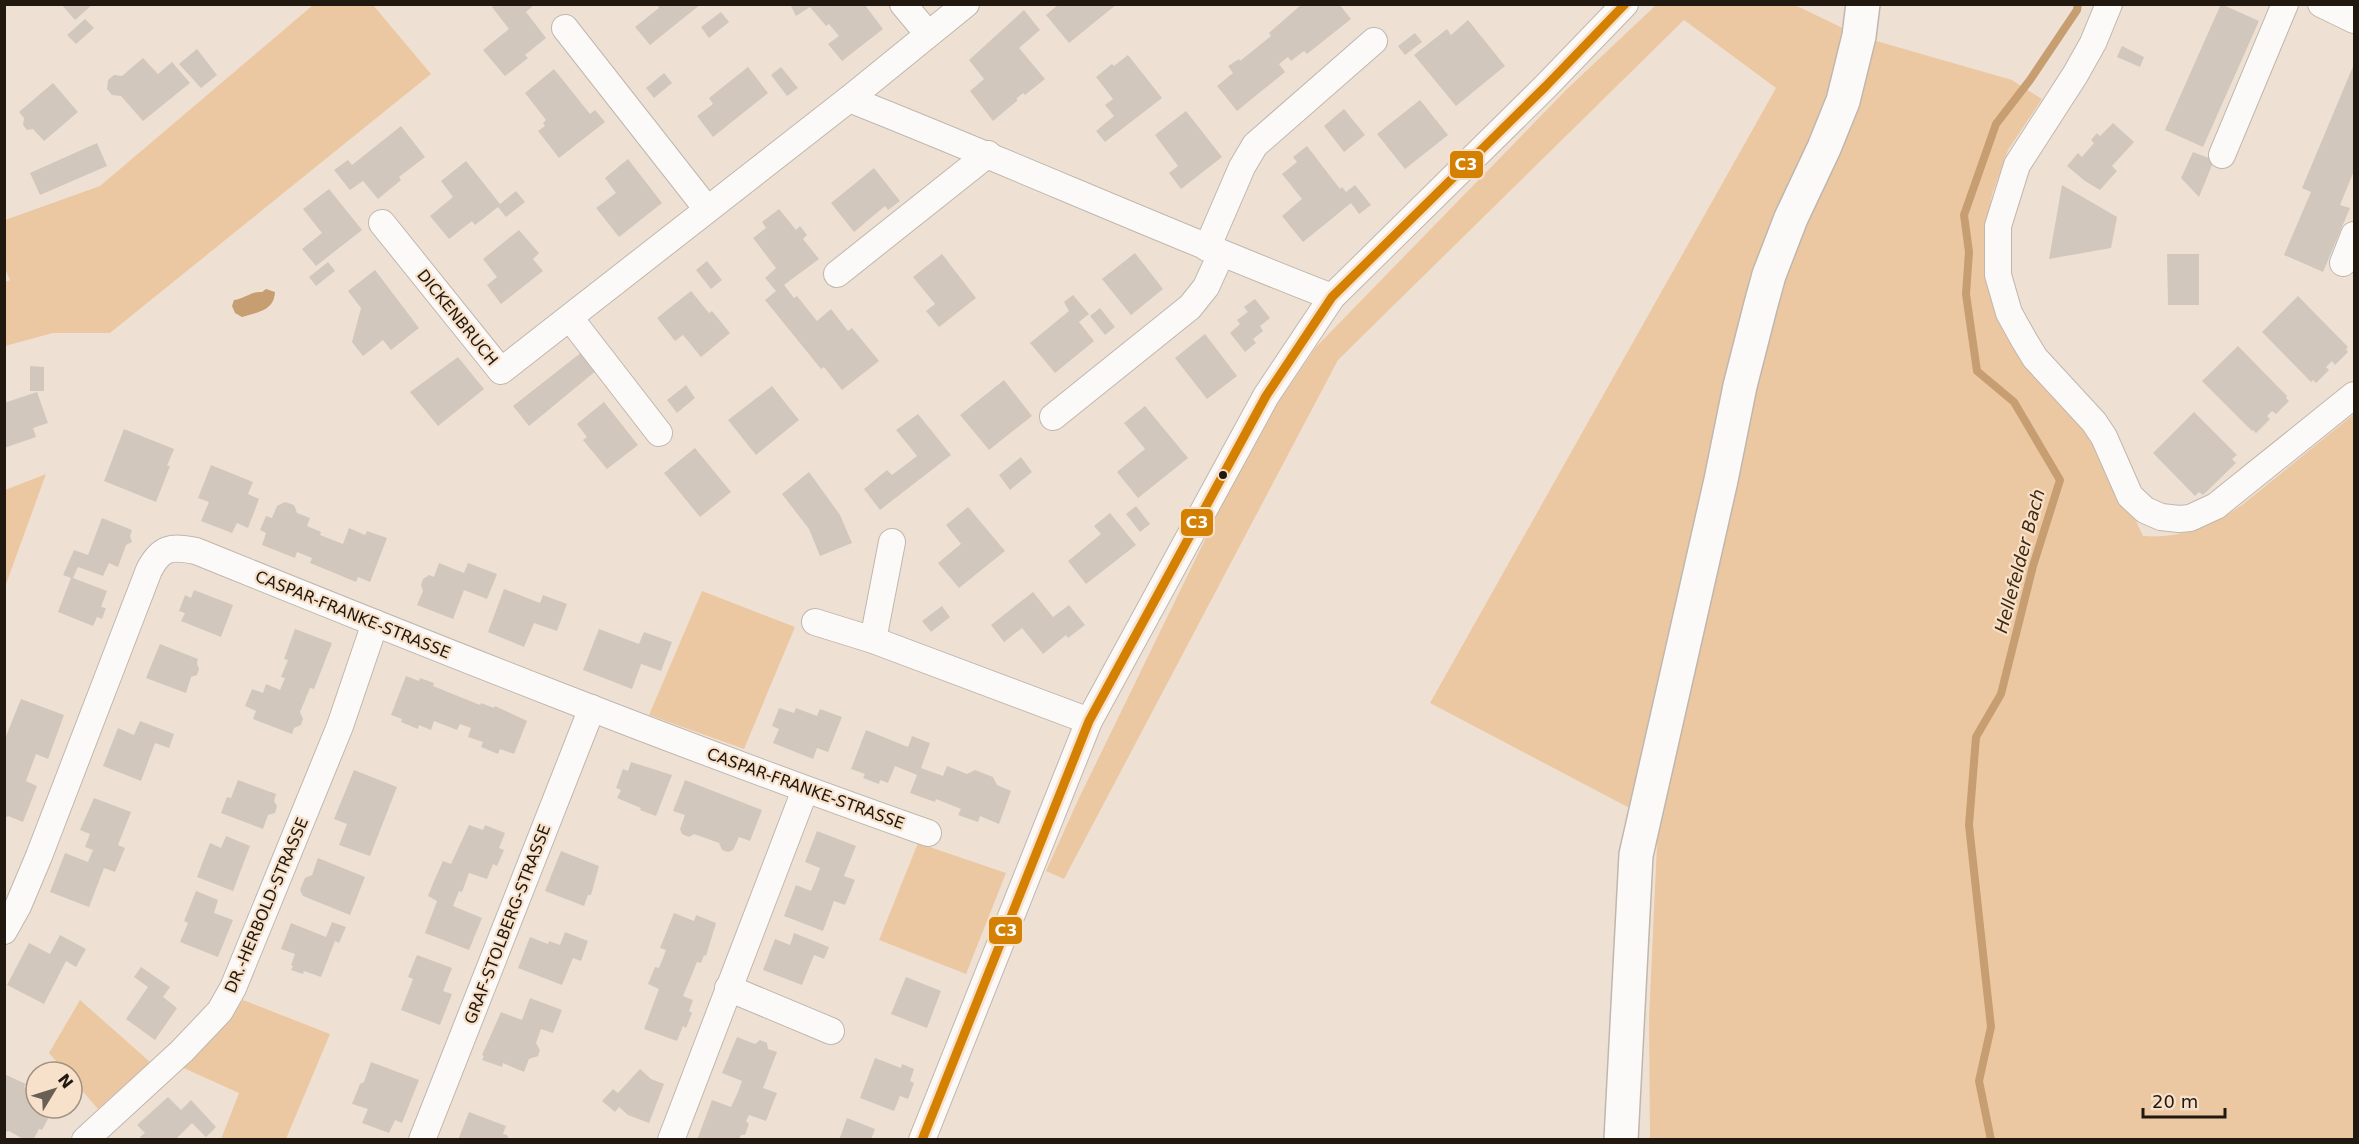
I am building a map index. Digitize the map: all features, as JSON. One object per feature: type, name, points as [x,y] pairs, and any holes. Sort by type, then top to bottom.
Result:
[{"type":"main road","points":[[1621,1140],[1636,855],[1721,480],[1740,386],[1766,284],[1791,218],[1843,101],[1859,36],[1863,4]]},
{"type":"street","points":[[903,4],[928,34]]},
{"type":"street","name":"DICKENBRUCH","points":[[382,223],[501,371],[849,99],[966,4]]},
{"type":"street","points":[[922,1140],[1089,721],[1266,396],[1332,297],[1546,86],[1625,4]]},
{"type":"street","points":[[2109,4],[2093,43],[2075,75],[2017,165],[1998,226],[1998,275],[2009,313],[2035,358],[2094,422],[2113,456],[2130,496],[2145,510],[2161,517],[2190,518],[2216,506],[2355,395]]},
{"type":"street","points":[[2222,154],[2285,4]]},
{"type":"street","points":[[2321,4],[2355,20]]},
{"type":"street","points":[[565,28],[707,209]]},
{"type":"street","points":[[1053,417],[1190,307],[1206,286],[1214,251],[1242,166],[1255,145],[1374,41]]},
{"type":"street","points":[[849,99],[988,154],[1214,251],[1332,297]]},
{"type":"street","points":[[837,274],[988,154]]},
{"type":"street","points":[[2343,263],[2355,236]]},
{"type":"street","points":[[570,318],[659,433]]},
{"type":"street","points":[[873,640],[892,542]]},
{"type":"street","name":"CASPAR-FRANKE-STRASSE","points":[[4,931],[18,906],[39,856],[148,570],[156,556],[167,549],[180,548],[196,551],[591,708],[805,790],[928,833]]},
{"type":"street","points":[[815,622],[873,640],[1089,721]]},
{"type":"street","name":"DR.-HERBOLD-STRASSE","points":[[85,1140],[182,1051],[220,1011],[233,988],[340,726],[375,623]]},
{"type":"street","name":"GRAF-STOLBERG-STRASSE","points":[[422,1140],[591,708]]},
{"type":"street","points":[[671,1140],[805,790]]},
{"type":"street","points":[[728,988],[831,1032]]},
{"type":"shaded area","points":[[313,5],[373,5],[431,74],[110,333],[53,333],[5,346],[5,282],[10,280],[5,269],[5,220],[100,186]]},
{"type":"shaded area","points":[[1656,5],[1795,5],[1859,36],[2012,80],[2042,99],[2008,150],[1992,195],[1986,227],[1988,271],[1996,316],[2027,366],[2097,438],[2143,536],[2182,533],[2207,525],[2230,512],[2242,505],[2354,414],[2354,1139],[1650,1139],[1649,1018],[1658,823],[1430,703],[1776,88],[1684,20],[1338,360],[1064,879],[1046,871],[1079,798],[1233,482],[1273,410],[1316,347],[1567,89]]},
{"type":"shaded area","points":[[266,289],[275,292],[272,303],[268,307],[242,317],[235,313],[232,306],[234,300]]},
{"type":"shaded area","points":[[46,474],[5,587],[5,490]]},
{"type":"shaded area","points":[[702,591],[795,627],[744,749],[649,715]]},
{"type":"shaded area","points":[[918,843],[1006,873],[966,974],[879,940]]},
{"type":"shaded area","points":[[80,1000],[150,1062],[98,1109],[84,1093],[84,1060],[55,1060],[49,1053]]},
{"type":"shaded area","points":[[243,1000],[330,1034],[286,1139],[221,1139],[239,1093],[179,1066],[230,1019]]},
{"type":"building","points":[[61,4],[93,4],[75,20]]},
{"type":"building","points":[[496,4],[535,4],[526,12],[546,38],[525,55],[528,58],[505,76],[483,50],[509,29],[492,7]]},
{"type":"building","points":[[657,4],[701,4],[650,45],[635,27],[659,8]]},
{"type":"building","points":[[790,4],[864,4],[883,29],[842,61],[828,44],[839,36],[829,24],[826,26],[810,7],[796,16]]},
{"type":"building","points":[[1059,4],[1117,4],[1069,43],[1046,15]]},
{"type":"building","points":[[1302,4],[1339,4],[1351,19],[1307,54],[1304,51],[1291,61],[1288,57],[1279,64],[1285,72],[1237,111],[1217,86],[1233,73],[1228,66],[1239,59],[1240,61],[1271,36],[1269,33]]},
{"type":"building","points":[[2221,4],[2259,21],[2203,147],[2165,130]]},
{"type":"building","points":[[1024,10],[1040,30],[1019,48],[1045,79],[1025,95],[1023,93],[993,121],[970,91],[984,79],[969,60]]},
{"type":"building","points":[[721,12],[729,22],[709,38],[701,27]]},
{"type":"building","points":[[85,19],[94,28],[76,44],[67,35]]},
{"type":"building","points":[[1468,20],[1505,66],[1456,106],[1414,55],[1447,29],[1451,35]]},
{"type":"building","points":[[1415,33],[1422,42],[1405,55],[1398,46]]},
{"type":"building","points":[[2122,46],[2144,57],[2140,67],[2117,57]]},
{"type":"building","points":[[197,49],[217,75],[201,88],[179,64]]},
{"type":"building","points":[[1128,55],[1162,98],[1105,142],[1096,131],[1114,116],[1105,105],[1113,99],[1096,77]]},
{"type":"building","points":[[143,58],[158,74],[172,62],[190,83],[143,121],[121,96],[112,95],[107,89],[108,80],[114,75],[122,76]]},
{"type":"building","points":[[2354,64],[2354,171],[2340,205],[2350,208],[2323,272],[2284,255],[2311,192],[2302,188]]},
{"type":"building","points":[[748,67],[768,93],[713,137],[697,116],[713,104],[709,98]]},
{"type":"building","points":[[781,67],[798,88],[787,96],[771,75]]},
{"type":"building","points":[[554,69],[590,114],[595,110],[605,122],[559,158],[538,131],[545,126],[543,123],[546,120],[525,93]]},
{"type":"building","points":[[664,73],[672,83],[654,98],[646,88]]},
{"type":"building","points":[[53,83],[78,112],[44,141],[33,129],[27,130],[23,125],[24,118],[19,112]]},
{"type":"building","points":[[1420,100],[1448,135],[1405,169],[1377,134]]},
{"type":"building","points":[[1344,109],[1365,135],[1344,152],[1324,126]]},
{"type":"building","points":[[1186,111],[1222,157],[1181,189],[1169,173],[1178,166],[1155,135]]},
{"type":"building","points":[[2113,123],[2134,142],[2112,166],[2117,171],[2100,190],[2067,166],[2078,153],[2082,157],[2094,143],[2091,140],[2097,133],[2100,136]]},
{"type":"building","points":[[401,126],[425,157],[399,177],[401,180],[378,199],[363,181],[350,190],[334,170],[348,160],[352,165]]},
{"type":"building","points":[[97,143],[107,166],[40,195],[30,173]]},
{"type":"building","points":[[1307,146],[1340,189],[1342,187],[1346,192],[1355,185],[1371,205],[1359,214],[1351,203],[1303,242],[1282,216],[1302,199],[1282,174],[1297,162],[1293,157]]},
{"type":"building","points":[[2193,152],[2214,160],[2199,197],[2181,178]]},
{"type":"building","points":[[628,159],[662,203],[619,237],[596,208],[616,193],[605,178]]},
{"type":"building","points":[[466,161],[500,204],[516,191],[525,202],[506,217],[498,207],[475,225],[472,221],[449,239],[430,216],[453,197],[441,181]]},
{"type":"building","points":[[874,168],[900,201],[888,210],[885,206],[854,232],[831,203]]},
{"type":"building","points":[[2062,185],[2117,217],[2111,248],[2049,259]]},
{"type":"building","points":[[329,189],[362,230],[316,266],[302,249],[322,233],[303,209]]},
{"type":"building","points":[[779,209],[796,230],[800,226],[807,235],[803,239],[819,259],[784,285],[794,298],[797,296],[817,321],[831,309],[848,331],[852,328],[879,361],[842,390],[824,367],[821,369],[765,300],[776,291],[765,278],[776,268],[753,238],[766,228],[762,222]]},
{"type":"building","points":[[519,230],[539,253],[533,259],[543,271],[501,304],[487,285],[497,277],[483,259]]},
{"type":"building","points":[[1135,253],[1163,289],[1131,315],[1102,279]]},
{"type":"building","points":[[942,254],[976,298],[939,327],[926,311],[935,304],[913,277]]},
{"type":"building","points":[[2167,254],[2199,254],[2199,305],[2168,305]]},
{"type":"building","points":[[707,261],[722,280],[711,289],[696,270]]},
{"type":"building","points":[[328,262],[335,271],[316,286],[309,277]]},
{"type":"building","points":[[375,270],[419,328],[391,350],[383,340],[363,356],[352,342],[361,308],[348,291]]},
{"type":"building","points":[[691,291],[730,333],[701,357],[683,335],[675,341],[657,318]]},
{"type":"building","points":[[1073,295],[1089,314],[1079,322],[1094,341],[1055,373],[1030,343],[1069,311],[1064,302]]},
{"type":"building","points":[[2298,296],[2348,347],[2346,349],[2348,352],[2335,365],[2332,361],[2326,367],[2329,370],[2316,383],[2313,380],[2311,382],[2262,332]]},
{"type":"building","points":[[1255,299],[1270,318],[1260,326],[1263,331],[1253,339],[1256,343],[1245,352],[1230,333],[1240,324],[1237,320],[1248,312],[1244,307]]},
{"type":"building","points":[[1100,308],[1115,327],[1105,335],[1090,316]]},
{"type":"building","points":[[1205,334],[1237,376],[1207,399],[1175,358]]},
{"type":"building","points":[[2238,346],[2287,396],[2289,401],[2276,414],[2272,411],[2267,416],[2270,419],[2256,433],[2202,381]]},
{"type":"building","points":[[582,352],[597,370],[529,426],[513,406]]},
{"type":"building","points":[[458,357],[484,389],[438,426],[410,392]]},
{"type":"building","points":[[30,366],[44,367],[44,391],[30,391]]},
{"type":"building","points":[[1004,380],[1032,416],[989,450],[960,415]]},
{"type":"building","points":[[686,385],[695,398],[677,413],[667,400]]},
{"type":"building","points":[[772,386],[799,420],[756,455],[728,420]]},
{"type":"building","points":[[37,392],[48,423],[33,428],[36,437],[4,448],[4,403]]},
{"type":"building","points":[[604,402],[638,445],[607,469],[583,440],[587,437],[577,424]]},
{"type":"building","points":[[1145,406],[1188,458],[1138,498],[1117,472],[1145,449],[1124,423]]},
{"type":"building","points":[[2194,412],[2237,455],[2232,459],[2236,463],[2203,495],[2199,492],[2195,496],[2153,453]]},
{"type":"building","points":[[918,414],[951,455],[880,510],[864,489],[887,470],[892,475],[917,456],[896,430]]},
{"type":"building","points":[[124,429],[174,449],[156,502],[104,481]]},
{"type":"building","points":[[695,448],[731,492],[700,517],[664,473]]},
{"type":"building","points":[[1021,457],[1032,472],[1010,490],[999,475]]},
{"type":"building","points":[[211,465],[253,482],[248,494],[259,499],[248,528],[237,523],[232,533],[201,521],[209,502],[198,498]]},
{"type":"building","points":[[809,472],[840,515],[852,543],[820,556],[809,529],[782,494]]},
{"type":"building","points":[[285,502],[294,505],[297,513],[310,518],[307,526],[321,532],[320,535],[343,544],[349,528],[365,535],[367,531],[387,538],[370,582],[358,577],[356,582],[310,563],[312,558],[297,552],[295,558],[262,545],[266,533],[260,530],[266,516],[272,518],[277,506]]},
{"type":"building","points":[[1136,506],[1150,524],[1140,532],[1126,514]]},
{"type":"building","points":[[968,507],[1005,551],[959,588],[938,563],[961,544],[946,525]]},
{"type":"building","points":[[1110,513],[1136,545],[1086,584],[1068,561],[1101,534],[1094,526]]},
{"type":"building","points":[[102,518],[132,530],[130,536],[132,542],[126,545],[118,567],[109,563],[103,576],[78,567],[73,578],[107,591],[101,607],[106,608],[102,619],[97,617],[93,626],[58,612],[71,578],[63,575],[74,550],[88,555]]},
{"type":"building","points":[[439,563],[464,573],[468,563],[497,574],[487,599],[464,590],[453,619],[417,605],[423,591],[421,585],[423,579],[429,575],[434,577]]},
{"type":"building","points":[[504,589],[540,603],[543,595],[567,604],[557,631],[534,623],[524,647],[488,632]]},
{"type":"building","points":[[194,590],[233,605],[221,637],[181,621],[185,613],[179,611],[185,595],[191,598]]},
{"type":"building","points":[[1033,592],[1053,617],[1069,605],[1085,625],[1068,638],[1066,635],[1043,654],[1022,628],[1004,642],[991,625]]},
{"type":"building","points":[[942,606],[950,617],[931,632],[922,621]]},
{"type":"building","points":[[295,629],[332,643],[314,689],[310,688],[300,712],[303,719],[301,725],[294,728],[292,734],[253,719],[256,711],[245,706],[252,689],[263,693],[266,684],[280,690],[285,678],[281,677],[288,660],[284,659]]},
{"type":"building","points":[[599,629],[639,644],[644,632],[672,642],[661,671],[641,664],[632,689],[583,670]]},
{"type":"building","points":[[160,644],[198,659],[197,675],[191,677],[186,693],[146,678]]},
{"type":"building","points":[[406,676],[434,683],[433,686],[480,705],[481,703],[494,708],[495,706],[527,721],[514,754],[500,749],[498,754],[481,747],[483,742],[468,737],[471,728],[460,724],[457,730],[434,721],[431,730],[419,725],[418,729],[391,715]]},
{"type":"building","points":[[21,699],[64,715],[48,759],[36,754],[26,781],[37,786],[23,822],[8,816],[4,819],[4,741]]},
{"type":"building","points":[[779,708],[794,713],[796,708],[817,716],[820,709],[842,717],[828,752],[817,748],[813,759],[773,743],[779,729],[772,726]]},
{"type":"building","points":[[140,721],[174,734],[169,748],[155,743],[141,781],[103,766],[118,728],[134,735]]},
{"type":"building","points":[[866,730],[908,747],[912,736],[930,743],[921,768],[943,776],[947,766],[967,774],[975,770],[993,777],[997,785],[1011,791],[999,824],[980,816],[978,822],[958,815],[961,809],[936,799],[935,802],[910,793],[917,775],[895,766],[888,783],[880,780],[879,784],[863,778],[865,774],[851,769]]},
{"type":"building","points":[[631,762],[672,775],[656,816],[617,798],[621,790],[616,788],[623,769],[628,771]]},
{"type":"building","points":[[354,770],[397,787],[370,856],[339,845],[347,824],[334,819]]},
{"type":"building","points":[[238,780],[276,794],[275,813],[268,815],[263,829],[221,813],[227,797],[231,798]]},
{"type":"building","points":[[685,780],[762,810],[750,841],[739,837],[733,850],[728,852],[722,850],[719,843],[694,834],[689,837],[682,834],[680,829],[685,815],[673,811]]},
{"type":"building","points":[[94,798],[131,812],[118,845],[125,848],[115,872],[104,868],[89,907],[50,892],[65,853],[88,862],[93,850],[85,847],[90,834],[80,830]]},
{"type":"building","points":[[469,825],[483,830],[485,825],[505,833],[499,848],[504,850],[497,866],[493,864],[487,879],[469,873],[462,892],[459,891],[453,906],[482,918],[469,950],[425,933],[437,901],[428,896],[434,881],[443,861],[451,864]]},
{"type":"building","points":[[817,831],[856,846],[844,876],[855,880],[845,905],[834,901],[823,931],[784,916],[796,885],[811,891],[816,879],[820,868],[805,862]]},
{"type":"building","points":[[226,836],[250,846],[233,891],[197,877],[210,843],[221,848]]},
{"type":"building","points":[[561,851],[599,866],[591,895],[588,895],[584,906],[545,891]]},
{"type":"building","points":[[318,858],[365,877],[350,915],[303,896],[300,890],[305,878],[312,875]]},
{"type":"building","points":[[196,891],[218,900],[214,913],[233,920],[218,957],[180,942],[188,923],[184,921]]},
{"type":"building","points":[[674,913],[694,921],[696,915],[716,923],[706,956],[704,955],[701,963],[697,962],[683,996],[693,1000],[689,1011],[692,1013],[677,1041],[644,1029],[659,989],[648,984],[655,967],[659,968],[666,950],[660,948]]},
{"type":"building","points":[[332,922],[346,927],[339,943],[335,941],[321,977],[304,971],[303,974],[291,970],[295,954],[281,949],[291,923],[326,937]]},
{"type":"building","points":[[565,932],[588,941],[581,961],[573,958],[562,985],[518,968],[530,937],[548,944],[549,941],[560,945]]},
{"type":"building","points":[[794,933],[829,947],[824,959],[814,955],[802,985],[763,970],[775,939],[790,945]]},
{"type":"building","points":[[60,935],[86,949],[76,967],[66,961],[44,1004],[7,985],[29,943],[50,954]]},
{"type":"building","points":[[417,955],[452,968],[443,991],[452,994],[440,1025],[401,1010],[413,979],[408,977]]},
{"type":"building","points":[[141,967],[170,987],[163,997],[177,1008],[155,1040],[126,1019],[148,987],[134,977]]},
{"type":"building","points":[[906,977],[941,991],[927,1028],[891,1014]]},
{"type":"building","points":[[530,998],[562,1010],[553,1033],[541,1029],[536,1043],[540,1050],[538,1056],[529,1059],[524,1072],[503,1063],[502,1067],[482,1060],[484,1056],[482,1055],[501,1012],[522,1020]]},
{"type":"building","points":[[737,1037],[755,1044],[760,1040],[767,1043],[768,1049],[777,1052],[763,1088],[777,1093],[766,1121],[749,1115],[745,1135],[741,1135],[739,1140],[697,1140],[712,1100],[731,1107],[738,1092],[742,1081],[722,1073]]},
{"type":"building","points":[[875,1058],[901,1068],[902,1064],[914,1069],[910,1081],[914,1083],[908,1099],[900,1096],[894,1111],[860,1098]]},
{"type":"building","points":[[371,1062],[419,1080],[402,1123],[395,1120],[389,1133],[362,1123],[368,1109],[352,1104],[360,1084],[364,1082]]},
{"type":"building","points":[[640,1069],[651,1079],[664,1084],[649,1123],[628,1115],[619,1107],[615,1112],[602,1101],[613,1089],[618,1093]]},
{"type":"building","points":[[4,1074],[24,1083],[24,1120],[47,1120],[33,1140],[25,1140],[9,1131],[4,1132]]},
{"type":"building","points":[[168,1097],[181,1110],[191,1100],[216,1127],[206,1137],[192,1123],[175,1140],[142,1140],[140,1137],[145,1133],[137,1125]]},
{"type":"building","points":[[469,1112],[506,1126],[503,1134],[507,1135],[509,1140],[458,1140]]},
{"type":"building","points":[[847,1118],[875,1129],[871,1140],[839,1140]]},
{"type":"waterway","name":"Hellefelder Bach","points":[[1991,1140],[1979,1081],[1991,1027],[1969,825],[1976,737],[2001,694],[2033,566],[2060,480],[2014,402],[1977,371],[1966,294],[1969,252],[1964,215],[1996,124],[2030,80],[2077,10],[2078,4]]},
{"type":"transit line","name":"C3","points":[[922,1140],[1089,721],[1266,396],[1332,297],[1546,86],[1625,4]]}]
